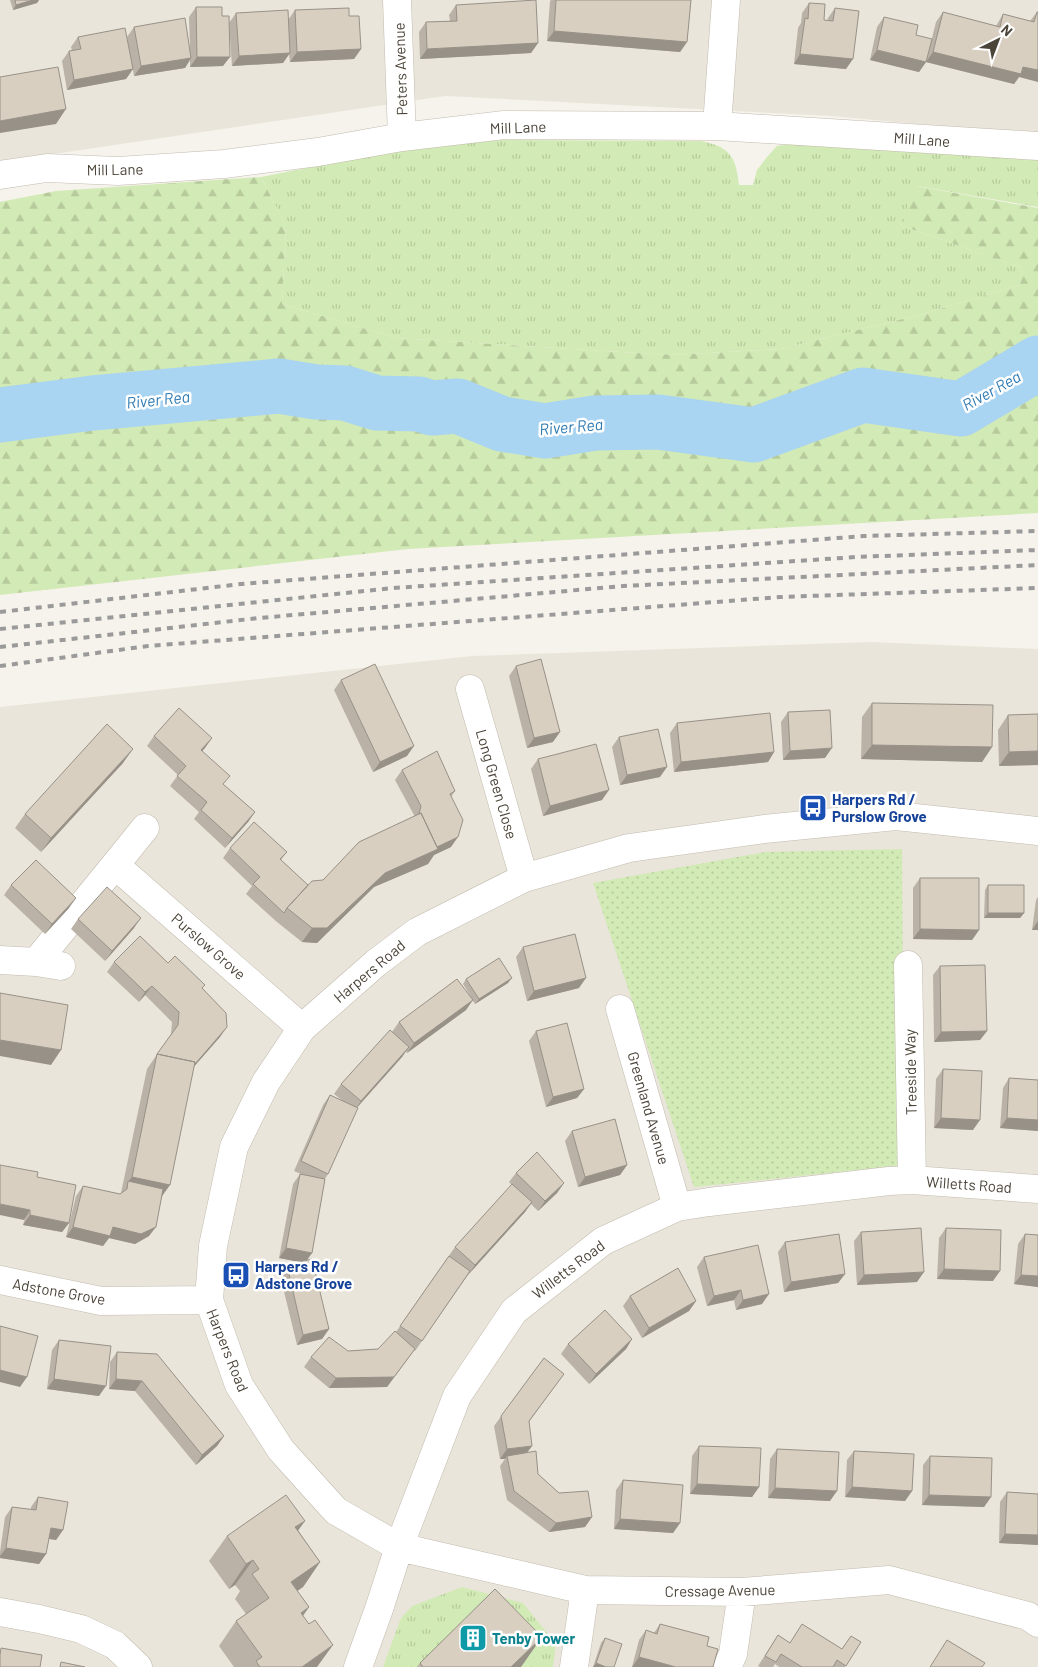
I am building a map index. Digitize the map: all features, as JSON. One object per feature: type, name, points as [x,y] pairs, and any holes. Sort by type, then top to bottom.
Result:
[{"type":"street","name":"Peters Avenue","points":[[398,0],[402,137]]},
{"type":"street","points":[[717,126],[726,0]]},
{"type":"street","name":"Mill Lane","points":[[0,175],[47,168],[118,171],[224,164],[318,152],[402,137],[504,125],[717,126],[1038,146]]},
{"type":"street","name":"Long Green Close","points":[[470,690],[524,878]]},
{"type":"street","name":"Harpers Road","points":[[399,1547],[336,1511],[280,1450],[239,1385],[209,1300],[213,1246],[234,1147],[266,1082],[302,1028],[376,962],[416,932],[524,878],[629,848],[764,829],[896,816],[1038,830]]},
{"type":"street","points":[[0,960],[49,964],[115,865],[145,828]]},
{"type":"street","name":"Purslow Grove","points":[[115,865],[302,1028]]},
{"type":"street","name":"Treeside Way","points":[[908,965],[912,1180]]},
{"type":"street","name":"Greenland Avenue","points":[[620,1009],[677,1207]]},
{"type":"street","name":"Willetts Road","points":[[358,1667],[399,1547],[457,1396],[514,1311],[604,1241],[677,1207],[747,1198],[889,1181],[912,1180],[1038,1189]]},
{"type":"street","name":"Adstone Grove","points":[[0,1280],[101,1301],[209,1300]]},
{"type":"street","name":"Cressage Avenue","points":[[399,1547],[585,1590],[742,1592],[889,1580],[1028,1616],[1038,1623]]},
{"type":"street","points":[[574,1667],[585,1590]]},
{"type":"street","points":[[727,1667],[733,1654],[742,1592]]},
{"type":"street","points":[[0,1612],[80,1629],[115,1645],[138,1667]]},
{"type":"shaded area","points":[[0,0],[1038,0],[1038,135],[832,116],[445,96],[0,162]]},
{"type":"shaded area","points":[[871,642],[1038,649],[1038,1667],[0,1667],[0,707],[472,656]]},
{"type":"green space","points":[[502,140],[701,141],[719,146],[730,154],[736,167],[739,185],[753,185],[757,170],[777,146],[795,143],[1038,155],[1038,207],[917,186],[900,225],[1022,268],[1020,285],[923,314],[781,349],[670,355],[396,338],[282,304],[286,226],[261,177],[428,144]]},
{"type":"green space","points":[[261,177],[286,226],[282,304],[396,338],[670,355],[781,349],[923,314],[1020,285],[1022,268],[900,225],[916,186],[1038,208],[1038,513],[408,549],[0,595],[0,202],[56,191]]},
{"type":"green space","points":[[902,849],[904,1165],[694,1187],[593,883],[765,852]]},
{"type":"green space","points":[[462,1587],[523,1603],[556,1644],[553,1667],[383,1667],[401,1618],[412,1606]]},
{"type":"building","points":[[15,0],[33,0],[16,5]]},
{"type":"building","points":[[536,0],[538,43],[427,49],[426,22],[457,21],[456,5]]},
{"type":"building","points":[[556,0],[691,0],[687,42],[554,31]]},
{"type":"building","points":[[809,3],[825,4],[824,20],[833,21],[835,8],[859,11],[853,59],[800,54],[805,18],[808,19]]},
{"type":"building","points":[[196,7],[222,7],[222,16],[229,16],[230,57],[197,57]]},
{"type":"building","points":[[349,8],[349,16],[359,16],[361,49],[297,52],[295,10]]},
{"type":"building","points":[[288,10],[290,53],[239,56],[236,13]]},
{"type":"building","points":[[943,12],[1000,27],[1003,14],[1034,22],[1038,12],[1038,70],[1023,67],[1021,74],[933,52]]},
{"type":"building","points":[[884,17],[918,25],[916,35],[932,39],[926,62],[877,50]]},
{"type":"building","points":[[185,18],[191,58],[141,66],[134,27]]},
{"type":"building","points":[[125,28],[133,69],[74,80],[69,51],[81,49],[78,37]]},
{"type":"building","points":[[58,67],[66,109],[0,121],[0,77]]},
{"type":"building","points":[[541,659],[560,732],[534,738],[516,666]]},
{"type":"building","points":[[375,664],[414,746],[380,762],[341,680]]},
{"type":"building","points":[[872,703],[993,705],[992,747],[872,745]]},
{"type":"building","points":[[179,708],[212,738],[201,750],[230,776],[223,784],[255,812],[232,838],[201,810],[207,802],[177,776],[186,766],[154,736]]},
{"type":"building","points":[[830,710],[832,748],[790,751],[788,712]]},
{"type":"building","points":[[770,713],[774,752],[681,762],[677,723]]},
{"type":"building","points":[[1038,714],[1038,751],[1009,752],[1008,715]]},
{"type":"building","points":[[107,724],[133,749],[51,838],[25,814]]},
{"type":"building","points":[[658,729],[667,767],[627,775],[619,737]]},
{"type":"building","points":[[596,744],[609,790],[550,806],[538,759]]},
{"type":"building","points":[[437,751],[455,791],[450,794],[463,820],[458,837],[437,847],[421,813],[419,814],[421,806],[402,770]]},
{"type":"building","points":[[421,813],[438,849],[385,873],[327,928],[312,928],[287,908],[312,881],[323,880],[359,842]]},
{"type":"building","points":[[254,822],[287,852],[280,859],[308,885],[284,913],[253,884],[260,877],[230,848]]},
{"type":"building","points":[[36,860],[76,898],[52,924],[11,885]]},
{"type":"building","points":[[920,878],[979,878],[979,930],[920,929]]},
{"type":"building","points":[[988,885],[1024,885],[1024,913],[988,913]]},
{"type":"building","points":[[107,887],[141,918],[112,951],[78,919]]},
{"type":"building","points":[[575,934],[586,978],[534,991],[523,947]]},
{"type":"building","points":[[140,936],[168,963],[175,956],[205,985],[202,988],[226,1013],[227,1027],[195,1064],[195,1062],[157,1054],[178,1025],[179,1012],[152,986],[145,992],[114,962]]},
{"type":"building","points":[[499,958],[512,978],[479,999],[466,979]]},
{"type":"building","points":[[985,965],[987,1031],[941,1032],[940,966]]},
{"type":"building","points":[[457,979],[473,1000],[414,1043],[399,1022]]},
{"type":"building","points":[[0,993],[68,1005],[61,1050],[0,1040]]},
{"type":"building","points":[[567,1023],[584,1089],[553,1097],[536,1031]]},
{"type":"building","points":[[390,1030],[409,1047],[361,1101],[341,1084]]},
{"type":"building","points":[[157,1054],[195,1062],[170,1185],[132,1177]]},
{"type":"building","points":[[943,1069],[982,1071],[980,1120],[941,1118]]},
{"type":"building","points":[[1009,1078],[1038,1080],[1038,1120],[1007,1118]]},
{"type":"building","points":[[330,1095],[358,1108],[328,1174],[301,1161]]},
{"type":"building","points":[[615,1119],[627,1165],[585,1177],[572,1131]]},
{"type":"building","points":[[537,1152],[564,1183],[545,1201],[516,1173]]},
{"type":"building","points":[[0,1165],[38,1172],[37,1177],[76,1185],[69,1223],[30,1215],[30,1210],[0,1204]]},
{"type":"building","points":[[300,1174],[325,1179],[312,1253],[286,1248]]},
{"type":"building","points":[[128,1181],[163,1189],[156,1227],[141,1234],[113,1227],[110,1236],[73,1227],[83,1186],[120,1194],[127,1189]]},
{"type":"building","points":[[512,1184],[532,1202],[475,1265],[455,1247]]},
{"type":"building","points":[[921,1228],[924,1272],[864,1275],[861,1232]]},
{"type":"building","points":[[946,1228],[1001,1230],[1000,1271],[944,1269]]},
{"type":"building","points":[[839,1234],[845,1274],[791,1282],[785,1242]]},
{"type":"building","points":[[1025,1234],[1038,1235],[1038,1276],[1021,1275]]},
{"type":"building","points":[[758,1245],[769,1294],[743,1300],[741,1290],[714,1296],[704,1257]]},
{"type":"building","points":[[449,1256],[470,1271],[422,1341],[400,1326]]},
{"type":"building","points":[[312,1259],[329,1329],[303,1335],[287,1265]]},
{"type":"building","points":[[678,1268],[696,1301],[649,1328],[630,1296]]},
{"type":"building","points":[[605,1310],[632,1339],[596,1374],[568,1344]]},
{"type":"building","points":[[0,1326],[38,1336],[27,1377],[0,1370]]},
{"type":"building","points":[[395,1331],[415,1349],[394,1377],[336,1378],[311,1357],[329,1337],[348,1351],[378,1349]]},
{"type":"building","points":[[59,1340],[111,1346],[106,1386],[54,1379]]},
{"type":"building","points":[[117,1352],[157,1354],[224,1436],[202,1455],[142,1381],[116,1379]]},
{"type":"building","points":[[544,1358],[564,1374],[529,1421],[532,1446],[507,1449],[501,1416]]},
{"type":"building","points":[[699,1446],[761,1448],[759,1487],[697,1484]]},
{"type":"building","points":[[777,1449],[839,1452],[837,1491],[775,1488]]},
{"type":"building","points":[[536,1451],[538,1474],[559,1493],[588,1491],[592,1517],[556,1523],[514,1491],[507,1456]]},
{"type":"building","points":[[854,1451],[914,1454],[912,1491],[852,1487]]},
{"type":"building","points":[[930,1456],[992,1458],[991,1497],[929,1495]]},
{"type":"building","points":[[623,1480],[683,1485],[680,1523],[620,1519]]},
{"type":"building","points":[[1007,1492],[1038,1494],[1038,1535],[1005,1534]]},
{"type":"building","points":[[286,1495],[305,1521],[295,1527],[320,1562],[291,1582],[309,1607],[301,1613],[309,1624],[315,1620],[333,1645],[302,1667],[260,1667],[256,1661],[262,1657],[236,1621],[269,1598],[252,1574],[259,1569],[253,1560],[246,1564],[227,1536]]},
{"type":"building","points":[[38,1497],[68,1502],[63,1530],[51,1528],[46,1554],[6,1548],[12,1507],[36,1510]]},
{"type":"building","points":[[495,1589],[542,1637],[511,1667],[423,1667],[420,1663]]},
{"type":"building","points":[[660,1624],[709,1637],[707,1646],[718,1649],[713,1667],[676,1667],[639,1657],[646,1630],[657,1634]]},
{"type":"building","points":[[802,1624],[842,1649],[851,1636],[861,1642],[846,1666],[837,1660],[833,1667],[802,1667],[781,1654],[776,1662],[765,1656],[778,1635],[790,1643]]},
{"type":"building","points":[[605,1638],[622,1644],[614,1667],[606,1667],[596,1663]]},
{"type":"building","points":[[947,1640],[985,1663],[982,1667],[930,1667]]},
{"type":"building","points":[[1,1648],[42,1655],[40,1667],[0,1667]]},
{"type":"building","points":[[61,1662],[85,1667],[60,1667]]},
{"type":"waterway","name":"River Rea","points":[[0,415],[93,403],[279,386],[316,392],[345,393],[377,403],[419,404],[432,408],[458,406],[502,424],[545,431],[595,423],[658,422],[754,435],[863,395],[961,409],[1038,363]]},
{"type":"railway","points":[[0,612],[241,584],[864,536],[1038,531]]},
{"type":"railway","points":[[0,629],[393,588],[856,557],[1038,550]]},
{"type":"railway","points":[[0,647],[259,618],[623,586],[1038,565]]},
{"type":"railway","points":[[0,666],[148,646],[780,597],[1038,588]]},
{"type":"place","name":"Harpers Rd / Purslow Grove","points":[[813,808]]},
{"type":"place","name":"Harpers Rd / Adstone Grove","points":[[236,1275]]},
{"type":"place","name":"Tenby Tower","points":[[473,1638]]}]
